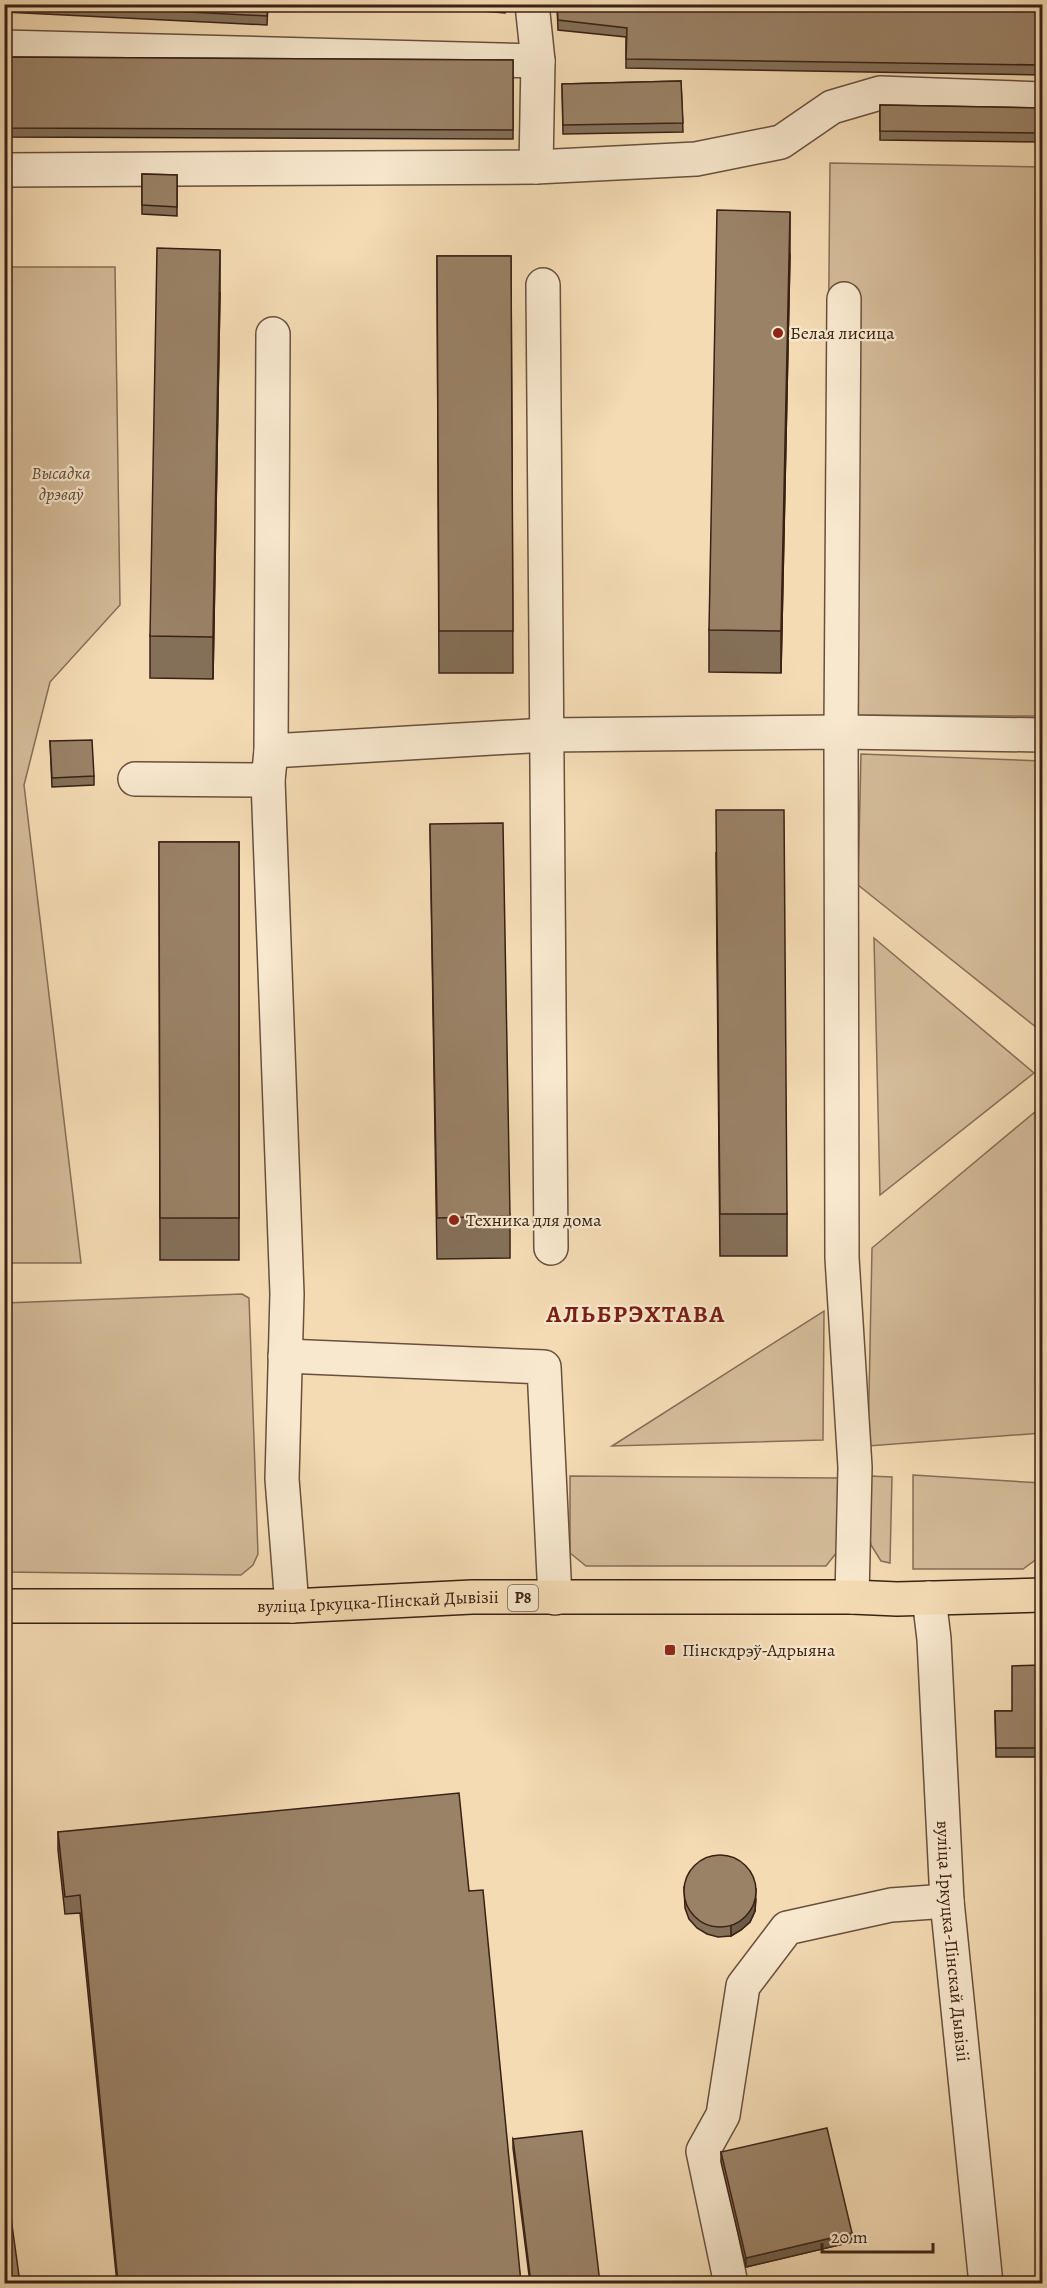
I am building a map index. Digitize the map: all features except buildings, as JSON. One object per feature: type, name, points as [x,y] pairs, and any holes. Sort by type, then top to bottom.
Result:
[{"type":"main road","name":"вуліца Іркуцка-Пінскай Дывізіі","points":[[4,1605],[292,1606],[472,1598],[852,1597],[897,1599],[1042,1595]]},
{"type":"street","points":[[532,4],[538,61],[536,167]]},
{"type":"street","points":[[4,47],[538,61]]},
{"type":"street","points":[[4,171],[536,167],[696,159],[782,142],[832,107],[880,93],[1042,99]]},
{"type":"street","points":[[543,285],[550,1248]]},
{"type":"street","points":[[844,299],[840,732],[842,1258],[855,1467],[852,1597]]},
{"type":"street","points":[[273,334],[270,765],[287,1294],[282,1479],[292,1606]]},
{"type":"street","points":[[135,779],[546,735],[840,732],[1042,735]]},
{"type":"street","points":[[285,1356],[544,1367],[555,1598]]},
{"type":"street","name":"вуліца Іркуцка-Пінскай Дывізіі","points":[[929,1598],[934,1639],[947,1901],[986,2283]]},
{"type":"street","points":[[731,2283],[703,2151],[723,2115],[743,1986],[787,1928],[891,1905],[947,1901]]},
{"type":"green space","points":[[830,163],[1042,167],[1042,716],[825,715]]},
{"type":"green space","name":"Высадка дрэваў","points":[[5,267],[115,267],[120,605],[50,682],[24,785],[81,1263],[5,1263]]},
{"type":"green space","points":[[861,754],[1042,761],[1042,1032],[858,885]]},
{"type":"green space","points":[[874,938],[1034,1073],[880,1195]]},
{"type":"green space","points":[[1042,1106],[1042,1433],[868,1446],[872,1248]]},
{"type":"green space","points":[[242,1294],[249,1298],[258,1554],[253,1565],[241,1575],[5,1572],[5,1303]]},
{"type":"green space","points":[[824,1311],[823,1440],[612,1446]]},
{"type":"green space","points":[[913,1475],[1042,1483],[1042,1555],[1023,1569],[913,1569]]},
{"type":"green space","points":[[570,1476],[840,1478],[837,1552],[826,1566],[586,1566],[570,1553]]},
{"type":"green space","points":[[869,1476],[892,1477],[890,1563],[881,1561],[871,1545],[868,1528]]},
{"type":"place","name":"Белая лисица","points":[[778,333]]},
{"type":"place","name":"Техника для дома","points":[[454,1220]]},
{"type":"place","name":"Пінскдрэў-Адрыяна","points":[[670,1650]]},
{"type":"district","name":"АЛЬБРЭХТАВА","points":[[636,1314]]}]
